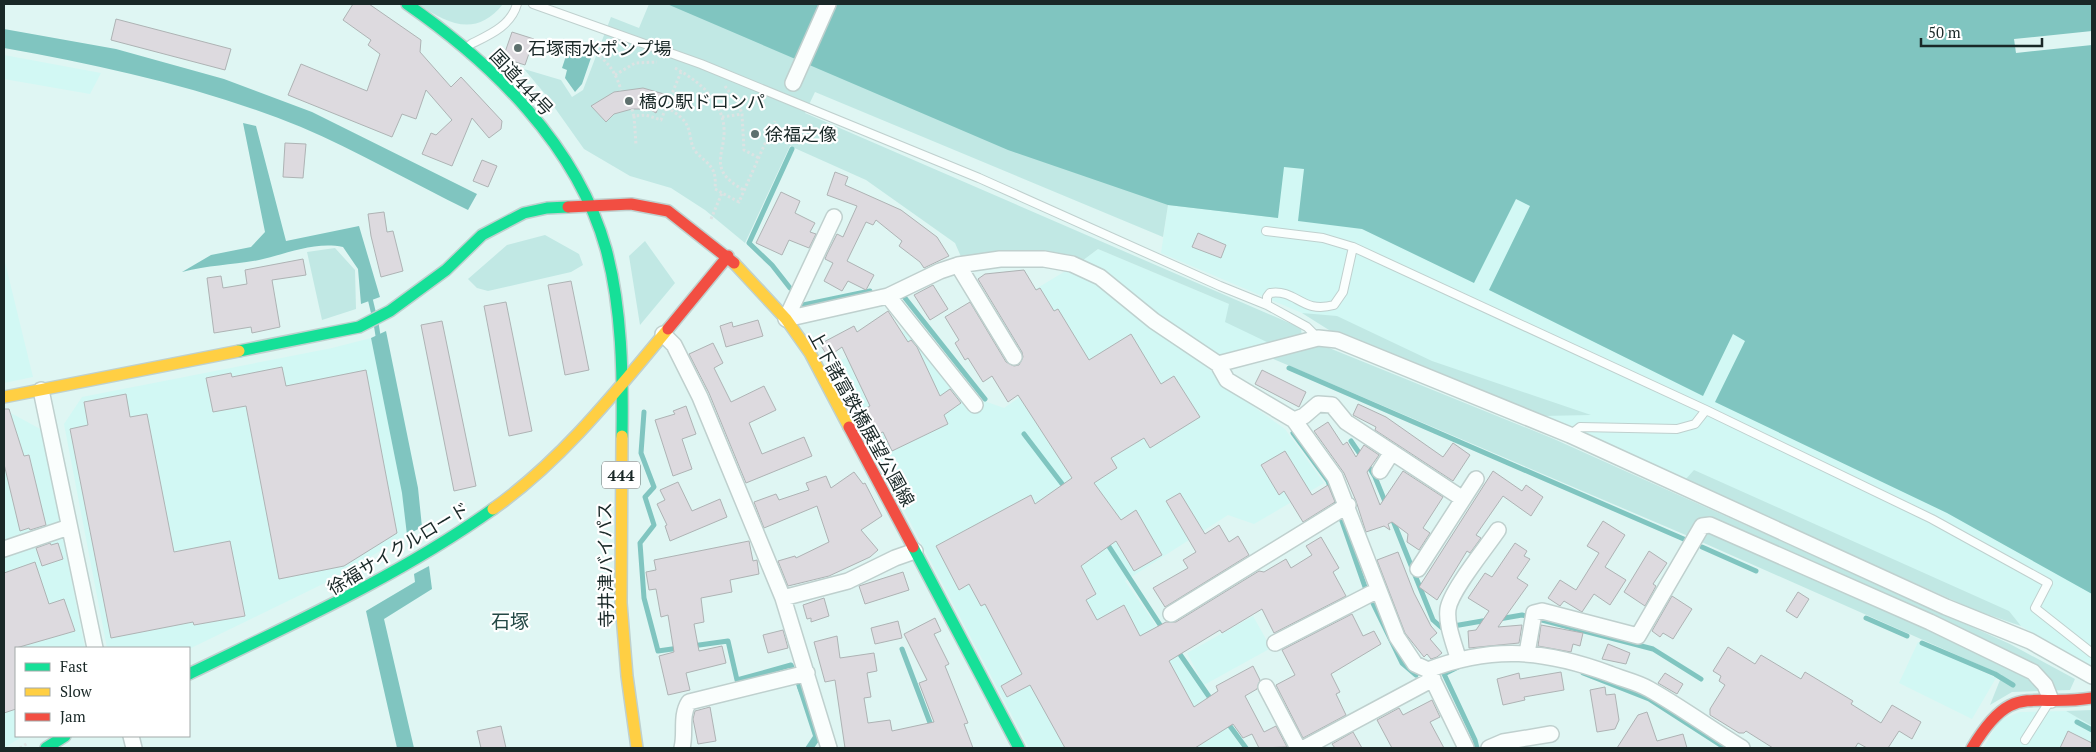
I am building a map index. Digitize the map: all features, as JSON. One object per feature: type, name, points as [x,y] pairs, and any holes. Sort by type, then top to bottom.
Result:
[{"type":"main road","name":"国道444号","points":[[407,4],[465,47],[520,102],[555,148],[589,204]]},
{"type":"main road","name":"上下諸富鉄橋展望公園線","points":[[4,397],[359,327],[390,311],[446,270],[482,235],[524,213],[547,208],[589,204],[631,204],[668,211],[728,256],[786,319],[810,353],[1019,748]]},
{"type":"main road","name":"寺井津バイパス","points":[[589,204],[605,247],[620,339],[622,385],[621,568],[624,644],[632,747]]},
{"type":"main road","points":[[190,674],[327,607],[454,537],[513,495],[568,446],[622,385],[728,256]]},
{"type":"main road","points":[[1972,748],[1984,726],[1994,713],[2000,709],[2021,701],[2092,698]]},
{"type":"main road","points":[[46,748],[63,737]]},
{"type":"street","points":[[793,82],[828,4]]},
{"type":"street","points":[[786,319],[834,217]]},
{"type":"street","points":[[786,319],[888,296],[958,264],[1000,259],[1044,259],[1072,264],[1100,277],[1154,321],[1218,364],[1227,380],[1294,420],[1335,477],[1342,509],[1397,637],[1415,664],[1431,674],[1461,746]]},
{"type":"street","points":[[958,264],[1014,357]]},
{"type":"street","points":[[888,296],[975,405]]},
{"type":"street","points":[[663,334],[674,345],[700,397],[783,598],[829,748]]},
{"type":"street","points":[[1218,364],[1233,362],[1318,338],[1337,340],[1570,435],[1946,607],[2030,641],[2092,676]]},
{"type":"street","points":[[41,390],[95,647]]},
{"type":"street","points":[[1294,420],[1304,416],[1318,404],[1332,405],[1346,422],[1463,499]]},
{"type":"street","points":[[1380,471],[1392,452]]},
{"type":"street","points":[[1418,569],[1476,479]]},
{"type":"street","points":[[1171,614],[1342,509]]},
{"type":"street","points":[[1527,653],[1532,618],[1542,611],[1638,636],[1702,526],[1710,524],[1930,622],[2033,672],[2045,684],[2051,700]]},
{"type":"street","points":[[4,549],[69,527]]},
{"type":"street","points":[[1458,658],[1450,627],[1448,609],[1453,596],[1498,530]]},
{"type":"street","points":[[783,598],[848,581],[895,558],[915,552]]},
{"type":"street","points":[[1275,643],[1378,590]]},
{"type":"street","points":[[1304,748],[1458,658],[1491,654],[1527,653],[1581,663],[1647,688],[1742,748]]},
{"type":"street","points":[[682,748],[684,739],[684,710],[690,702],[807,673]]},
{"type":"street","points":[[1266,687],[1298,748]]},
{"type":"street","points":[[1489,748],[1503,742],[1551,734]]},
{"type":"lane","points":[[465,47],[499,30],[516,10],[517,4]]},
{"type":"lane","points":[[533,4],[701,64],[979,178],[1220,286],[1267,305],[1308,327],[1318,338]]},
{"type":"lane","points":[[1266,231],[1323,238],[1353,246],[1706,410],[1932,519],[2048,583],[2035,608],[2092,653]]},
{"type":"lane","points":[[1267,305],[1267,297],[1270,293],[1281,291],[1311,307],[1323,308],[1334,305],[1343,292],[1353,246]]},
{"type":"lane","points":[[1570,435],[1580,427],[1677,429],[1695,424],[1706,410]]},
{"type":"lane","points":[[2025,740],[2051,700]]},
{"type":"path","points":[[574,41],[599,53],[615,75],[621,90]]},
{"type":"path","points":[[615,75],[635,64],[650,61],[661,62]]},
{"type":"path","points":[[669,66],[681,72],[709,92],[722,117],[722,170],[729,182],[744,190]]},
{"type":"path","points":[[634,116],[646,115],[661,120],[681,72]]},
{"type":"path","points":[[720,80],[732,96],[736,96],[742,114],[744,150],[759,158]]},
{"type":"path","points":[[667,107],[686,122],[695,152],[710,163],[715,174],[715,189],[738,202],[775,121]]},
{"type":"path","points":[[632,109],[636,145]]},
{"type":"path","points":[[722,117],[742,114]]},
{"type":"path","points":[[711,219],[722,193]]},
{"type":"shaded area","points":[[418,4],[503,4],[493,15],[483,21],[462,24],[440,17]]},
{"type":"shaded area","points":[[649,4],[671,4],[1278,218],[1168,205],[1163,237],[815,92],[805,113],[1301,328],[1302,337],[1554,439],[2010,644],[2075,679],[2070,690],[2012,692],[1990,705],[2002,675],[1688,536],[1271,358],[1271,344],[1225,322],[1229,304],[1098,249],[1082,261],[962,259],[955,243],[866,180],[790,146],[745,243],[705,210],[671,188],[630,176],[584,149],[545,94],[524,69],[561,80],[572,97],[583,90],[611,17],[639,28]]},
{"type":"shaded area","points":[[1235,4],[2092,175],[2092,668],[2021,626],[1975,610],[1536,413],[1337,335],[1302,313],[1161,253],[1168,205]]},
{"type":"shaded area","points":[[4,55],[101,73],[90,94],[4,79]]},
{"type":"shaded area","points":[[545,235],[579,254],[583,265],[571,272],[488,291],[477,288],[468,279],[507,245]]},
{"type":"shaded area","points":[[645,241],[675,283],[640,325],[629,256]]},
{"type":"shaded area","points":[[335,248],[355,270],[356,309],[322,320],[307,252]]},
{"type":"shaded area","points":[[1098,249],[1229,304],[1271,344],[1204,364],[1234,393],[1285,429],[1324,483],[1254,524],[1228,515],[1125,581],[1242,748],[1029,748],[828,366],[918,325],[981,400],[1004,408],[1034,387],[991,316],[1082,261]]},
{"type":"shaded area","points":[[4,258],[33,377],[4,383]]},
{"type":"shaded area","points":[[1302,313],[1337,316],[1432,361],[1591,415],[1542,416],[1337,335]]},
{"type":"shaded area","points":[[371,338],[402,493],[407,535],[329,581],[190,649],[190,647],[107,647],[64,424],[82,397],[332,348]]},
{"type":"shaded area","points":[[9,412],[42,430],[85,647],[15,647],[15,737],[21,737],[4,748],[4,413]]},
{"type":"shaded area","points":[[1694,470],[2009,611],[2021,626],[1975,610],[1685,480]]},
{"type":"shaded area","points":[[1253,616],[1271,648],[1204,685],[1187,653]]},
{"type":"shaded area","points":[[1918,642],[1996,678],[1972,719],[1899,683]]},
{"type":"shaded area","points":[[2092,710],[2092,726],[2066,711]]},
{"type":"shaded area","points":[[2066,711],[2092,726],[2092,748],[1983,748],[2000,720],[2020,712]]},
{"type":"water","points":[[667,4],[2092,4],[2092,594],[1947,513],[1715,402],[1745,341],[1733,334],[1703,396],[1489,290],[1530,206],[1516,199],[1474,283],[1362,229],[1298,221],[1304,169],[1284,167],[1278,218],[1168,205],[1008,150]]},
{"type":"water","points":[[4,29],[116,49],[224,79],[312,112],[477,194],[468,210],[343,146],[265,113],[154,80],[79,62],[4,48]]},
{"type":"water","points":[[575,49],[592,55],[582,84],[575,92],[565,78],[567,70],[562,68],[567,53],[573,55]]},
{"type":"water","points":[[243,123],[256,126],[286,241],[359,226],[380,297],[361,304],[358,269],[343,247],[311,247],[259,260],[182,272],[211,255],[251,247],[265,232]]},
{"type":"water","points":[[386,331],[418,488],[422,527],[407,535],[402,493],[371,338]]},
{"type":"water","points":[[429,566],[432,589],[384,619],[414,748],[397,748],[366,611],[415,582],[414,574]]},
{"type":"water","points":[[797,687],[805,687],[821,738],[814,748],[805,748],[813,736]]},
{"type":"pier","points":[[2092,31],[2092,45],[2016,53],[2014,39]]},
{"type":"building","points":[[353,4],[369,4],[421,40],[420,52],[451,87],[461,77],[502,121],[501,129],[489,138],[472,118],[452,166],[422,154],[431,133],[436,135],[452,120],[426,90],[416,119],[402,114],[392,137],[288,95],[301,64],[367,91],[380,54],[368,45],[371,40],[343,20]]},
{"type":"building","points":[[116,19],[231,49],[225,70],[111,40]]},
{"type":"building","name":"石塚雨水ポンプ場","points":[[512,32],[534,39],[525,65],[503,58]]},
{"type":"building","name":"橋の駅ドロンパ","points":[[643,88],[664,94],[656,113],[649,109],[632,109],[614,114],[606,122],[591,106],[614,92]]},
{"type":"building","points":[[285,143],[306,144],[303,178],[283,177]]},
{"type":"building","points":[[482,160],[497,166],[488,187],[473,181]]},
{"type":"building","points":[[835,172],[848,177],[845,185],[901,210],[937,237],[949,256],[924,268],[920,262],[899,246],[902,241],[876,220],[873,225],[866,222],[847,261],[874,275],[866,290],[848,281],[842,291],[824,281],[833,263],[825,259],[827,254],[837,234],[843,237],[857,206],[827,195]]},
{"type":"building","points":[[781,192],[800,201],[795,213],[815,223],[810,232],[816,234],[809,248],[789,240],[782,255],[756,243]]},
{"type":"building","points":[[384,212],[387,232],[393,231],[403,271],[381,277],[371,236],[368,214]]},
{"type":"building","points":[[1198,233],[1226,245],[1221,258],[1192,247]]},
{"type":"building","points":[[303,259],[306,275],[272,280],[280,327],[252,333],[251,327],[214,333],[207,278],[221,276],[223,288],[247,284],[245,270]]},
{"type":"building","points":[[1024,270],[1036,290],[1040,288],[1054,311],[1058,309],[1089,360],[1131,334],[1161,384],[1174,376],[1200,417],[1150,448],[1144,438],[1111,458],[1117,468],[1094,483],[1121,520],[1136,510],[1162,555],[1134,571],[1116,541],[1081,566],[1096,594],[1086,600],[1097,620],[1124,605],[1140,636],[1166,622],[1176,622],[1259,571],[1264,572],[1286,559],[1291,568],[1312,555],[1306,546],[1321,537],[1339,568],[1333,572],[1346,596],[1274,633],[1262,609],[1222,633],[1220,630],[1169,661],[1194,707],[1218,691],[1216,686],[1253,666],[1260,680],[1257,689],[1245,696],[1264,732],[1276,726],[1287,747],[1259,748],[1252,734],[1243,738],[1233,724],[1195,748],[1065,748],[1030,685],[1007,697],[1001,686],[1022,674],[985,604],[981,606],[969,584],[959,590],[936,546],[1031,495],[1035,504],[1072,478],[1018,395],[1008,402],[992,376],[983,382],[968,358],[965,360],[955,343],[959,340],[945,317],[970,302],[1006,362],[1014,366],[1019,365],[1023,357],[1022,352],[978,279],[985,274]]},
{"type":"building","points":[[571,281],[589,370],[565,375],[548,285]]},
{"type":"building","points":[[933,285],[948,309],[930,320],[914,295]]},
{"type":"building","points":[[506,302],[532,431],[509,436],[484,306]]},
{"type":"building","points":[[888,311],[908,342],[911,340],[917,347],[940,396],[950,389],[961,403],[944,415],[948,424],[892,451],[883,432],[869,438],[857,413],[870,406],[842,347],[828,357],[820,344],[854,326],[857,332]]},
{"type":"building","points":[[758,320],[763,336],[726,347],[720,326],[732,322],[733,327]]},
{"type":"building","points":[[442,321],[476,486],[454,491],[421,325]]},
{"type":"building","points":[[713,343],[723,363],[714,368],[731,402],[764,386],[776,410],[749,423],[762,454],[804,437],[812,456],[746,483],[709,393],[689,354]]},
{"type":"building","points":[[282,367],[286,386],[366,370],[397,533],[344,566],[279,579],[246,406],[213,412],[206,378],[231,373],[232,377]]},
{"type":"building","points":[[1262,370],[1306,392],[1299,407],[1255,384]]},
{"type":"building","points":[[126,394],[130,417],[147,414],[174,552],[230,541],[245,616],[194,625],[193,622],[111,638],[70,429],[88,425],[84,402]]},
{"type":"building","points":[[1358,404],[1386,417],[1443,457],[1453,443],[1470,455],[1453,481],[1375,430],[1376,427],[1353,415]]},
{"type":"building","points":[[686,406],[696,434],[682,439],[692,469],[673,476],[655,420],[675,414],[673,411]]},
{"type":"building","points":[[4,409],[9,409],[24,456],[29,455],[46,525],[30,530],[29,528],[20,531],[4,464]]},
{"type":"building","points":[[1328,422],[1343,445],[1347,442],[1356,457],[1364,445],[1379,455],[1367,472],[1380,505],[1403,471],[1443,497],[1423,528],[1430,533],[1419,550],[1407,542],[1408,534],[1392,522],[1388,524],[1390,530],[1384,526],[1366,532],[1344,473],[1314,431]]},
{"type":"building","points":[[1285,451],[1312,495],[1328,485],[1335,502],[1303,522],[1284,491],[1279,495],[1261,465]]},
{"type":"building","points":[[1493,471],[1522,491],[1526,485],[1543,497],[1531,516],[1503,496],[1476,535],[1481,538],[1470,553],[1467,551],[1437,600],[1419,587]]},
{"type":"building","points":[[854,472],[863,484],[865,483],[882,516],[861,530],[878,550],[870,557],[829,576],[788,586],[778,561],[795,556],[796,558],[829,542],[817,506],[764,528],[754,502],[776,494],[779,500],[809,490],[806,483],[826,476],[831,488]]},
{"type":"building","points":[[678,482],[692,511],[720,499],[727,517],[670,541],[665,526],[667,525],[657,504],[665,500],[660,490]]},
{"type":"building","points":[[1180,493],[1205,534],[1219,525],[1229,542],[1238,536],[1249,555],[1165,607],[1153,588],[1188,568],[1183,560],[1196,552],[1166,501]]},
{"type":"building","points":[[1603,521],[1625,535],[1605,567],[1626,580],[1610,605],[1594,594],[1582,612],[1564,601],[1560,606],[1548,598],[1560,580],[1576,590],[1599,553],[1587,546]]},
{"type":"building","points":[[749,541],[753,561],[757,560],[759,574],[730,580],[732,592],[701,598],[704,622],[694,624],[699,651],[722,646],[726,663],[686,673],[690,690],[668,695],[659,656],[674,652],[668,615],[661,617],[656,589],[649,590],[646,572],[656,570],[654,560]]},
{"type":"building","points":[[50,543],[51,545],[58,543],[63,559],[42,566],[36,548]]},
{"type":"building","points":[[1515,543],[1527,551],[1524,556],[1530,559],[1517,578],[1528,585],[1498,627],[1522,625],[1519,643],[1469,648],[1468,631],[1476,630],[1489,611],[1468,598],[1485,573],[1492,577]]},
{"type":"building","points":[[1649,551],[1667,563],[1653,584],[1656,586],[1645,606],[1624,592]]},
{"type":"building","points":[[1398,552],[1414,593],[1431,626],[1437,633],[1430,639],[1442,653],[1437,657],[1431,659],[1427,654],[1424,657],[1405,633],[1377,560]]},
{"type":"building","points":[[35,562],[49,604],[64,599],[75,631],[15,647],[15,709],[4,713],[4,573]]},
{"type":"building","points":[[903,572],[909,590],[865,604],[859,586]]},
{"type":"building","points":[[1798,592],[1809,599],[1797,618],[1786,611]]},
{"type":"building","points":[[1672,596],[1692,609],[1673,639],[1663,633],[1660,637],[1652,631]]},
{"type":"building","points":[[824,598],[829,616],[811,622],[811,618],[807,619],[803,605]]},
{"type":"building","points":[[1352,614],[1363,636],[1374,631],[1381,644],[1331,674],[1340,692],[1336,694],[1346,715],[1303,738],[1276,685],[1295,675],[1282,650]]},
{"type":"building","points":[[935,618],[941,631],[934,634],[949,664],[945,666],[968,723],[964,724],[973,748],[845,748],[835,680],[825,682],[814,642],[837,636],[840,658],[874,653],[877,671],[867,673],[871,697],[864,698],[868,723],[890,720],[892,731],[934,722],[919,683],[927,680],[904,634]]},
{"type":"building","points":[[898,621],[902,638],[875,644],[871,628]]},
{"type":"building","points":[[1541,625],[1583,633],[1580,646],[1573,644],[1571,652],[1538,646]]},
{"type":"building","points":[[783,630],[788,648],[768,653],[763,635]]},
{"type":"building","points":[[1608,644],[1630,653],[1626,664],[1602,659]]},
{"type":"building","points":[[1728,647],[1755,664],[1761,655],[1801,679],[1805,672],[1853,701],[1851,704],[1881,723],[1892,705],[1921,722],[1912,739],[1899,731],[1888,748],[1867,748],[1858,743],[1855,748],[1773,748],[1746,731],[1739,733],[1710,715],[1710,709],[1725,685],[1719,681],[1721,676],[1713,671]]},
{"type":"building","points":[[1561,672],[1564,690],[1524,697],[1525,700],[1503,705],[1497,679],[1519,673],[1520,679]]},
{"type":"building","points":[[1665,673],[1683,684],[1677,694],[1658,683]]},
{"type":"building","points":[[1605,687],[1606,695],[1615,694],[1619,720],[1615,729],[1597,732],[1590,690]]},
{"type":"building","points":[[1432,700],[1440,717],[1430,722],[1444,748],[1392,748],[1377,720],[1399,708],[1403,715]]},
{"type":"building","points":[[710,707],[716,741],[698,744],[693,719],[695,711]]},
{"type":"building","points":[[1647,712],[1657,741],[1683,734],[1687,748],[1617,748],[1638,715]]},
{"type":"building","points":[[501,726],[506,748],[481,748],[477,731]]},
{"type":"building","points":[[2068,731],[2092,743],[2092,748],[2060,748]]},
{"type":"building","points":[[1353,732],[1362,748],[1335,748],[1332,744]]},
{"type":"waterway","points":[[790,288],[772,265],[749,243],[792,149]]},
{"type":"waterway","points":[[803,305],[870,291]]},
{"type":"waterway","points":[[369,294],[374,315]]},
{"type":"waterway","points":[[905,298],[985,399]]},
{"type":"waterway","points":[[376,323],[379,342]]},
{"type":"waterway","points":[[1289,368],[1686,540]]},
{"type":"waterway","points":[[644,412],[641,453],[654,487],[645,497],[654,525],[640,543],[644,598],[658,651],[679,648]]},
{"type":"waterway","points":[[1293,433],[1328,481],[1365,587],[1402,663],[1416,675]]},
{"type":"waterway","points":[[1024,434],[1066,489]]},
{"type":"waterway","points":[[1351,441],[1362,457]]},
{"type":"waterway","points":[[1367,464],[1375,477],[1386,504]]},
{"type":"waterway","points":[[1392,518],[1433,620],[1442,628],[1488,620]]},
{"type":"waterway","points":[[1106,542],[1164,631]]},
{"type":"waterway","points":[[1702,547],[1756,571]]},
{"type":"waterway","points":[[1499,619],[1522,615],[1653,649],[1701,679]]},
{"type":"waterway","points":[[1866,618],[1907,636]]},
{"type":"waterway","points":[[692,646],[728,641],[737,680],[791,665],[802,693]]},
{"type":"waterway","points":[[1922,643],[1995,674],[2013,685]]},
{"type":"waterway","points":[[902,649],[932,728]]},
{"type":"waterway","points":[[1177,650],[1212,701]]},
{"type":"waterway","points":[[1458,667],[1444,674],[1477,748]]},
{"type":"waterway","points":[[1583,673],[1649,699],[1725,748]]},
{"type":"waterway","points":[[1227,722],[1246,748]]},
{"type":"waterway","points":[[2077,722],[2092,730]]},
{"type":"traffic: fast","points":[[407,4],[470,53],[500,80],[528,110],[553,141],[575,175],[593,211],[606,249],[618,318],[622,366],[622,436]]},
{"type":"traffic: fast","points":[[239,351],[359,327],[390,311],[446,270],[482,235],[524,213],[547,208],[568,207]]},
{"type":"traffic: fast","points":[[190,674],[383,577],[420,556],[493,509]]},
{"type":"traffic: fast","points":[[913,547],[1019,748]]},
{"type":"traffic: fast","points":[[46,748],[63,737]]},
{"type":"traffic: slow","points":[[734,263],[786,319],[810,353],[849,427]]},
{"type":"traffic: slow","points":[[493,509],[518,490],[564,448],[607,402],[668,329]]},
{"type":"traffic: slow","points":[[4,397],[239,351]]},
{"type":"traffic: slow","points":[[622,436],[621,603],[627,676],[637,748]]},
{"type":"traffic: jam","points":[[568,207],[631,204],[668,211],[734,263]]},
{"type":"traffic: jam","points":[[668,329],[728,256]]},
{"type":"traffic: jam","points":[[849,427],[913,547]]},
{"type":"traffic: jam","points":[[1972,748],[1986,727],[1999,713],[2011,705],[2024,701],[2092,698]]},
{"type":"place","name":"石塚雨水ポンプ場","points":[[518,48]]},
{"type":"place","name":"橋の駅ドロンパ","points":[[629,101]]},
{"type":"place","name":"徐福之像","points":[[755,134]]},
{"type":"district","name":"石塚","points":[[510,620]]}]
